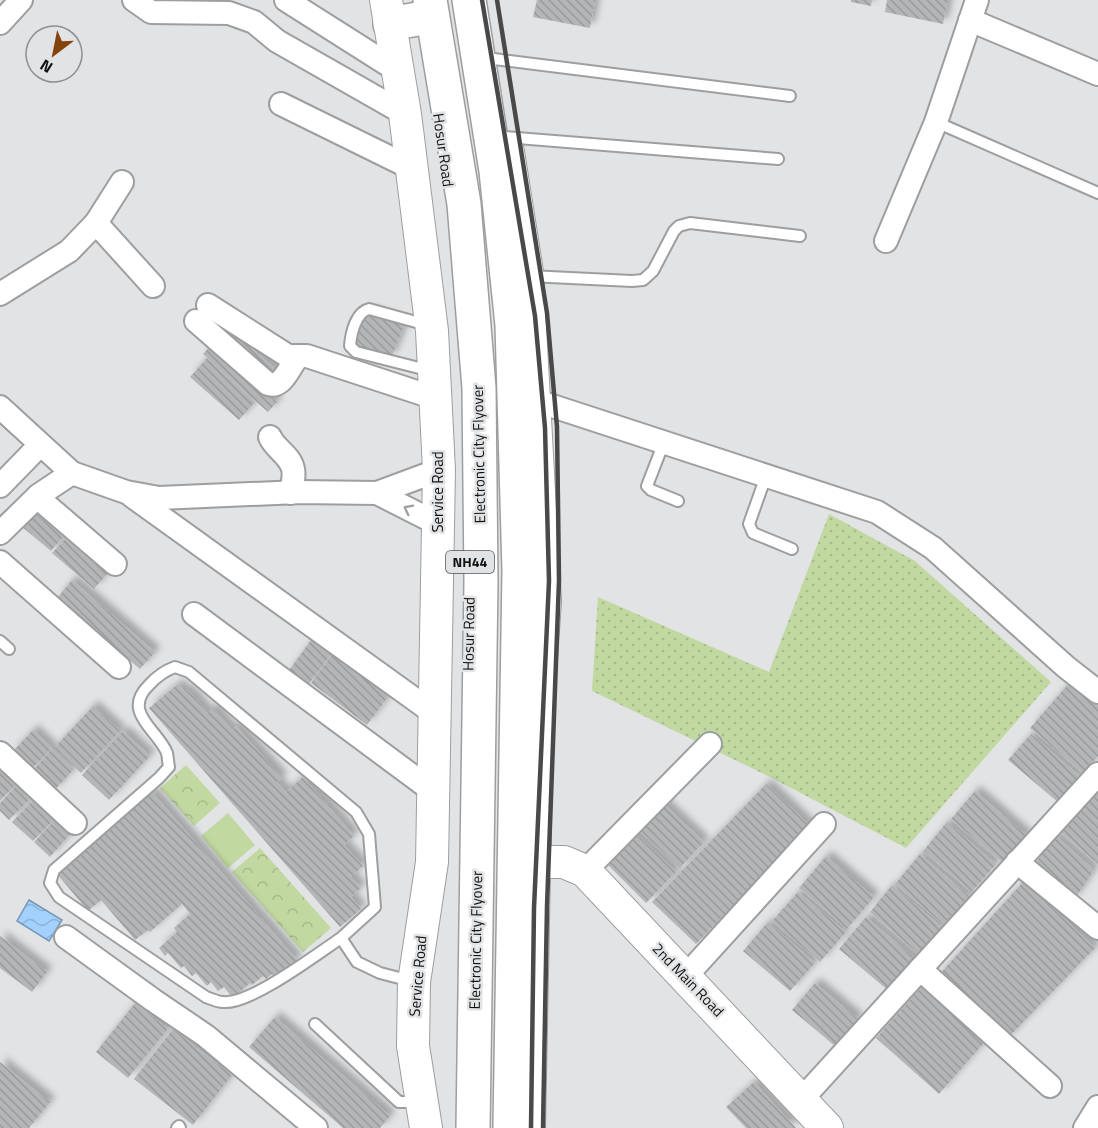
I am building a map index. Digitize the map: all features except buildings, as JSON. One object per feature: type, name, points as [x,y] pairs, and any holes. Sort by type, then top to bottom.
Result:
[{"type":"highway","points":[[469,0],[496,171],[512,348],[519,571],[510,1128]]},
{"type":"highway","points":[[388,12],[430,5]]},
{"type":"highway","name":"Hosur Road","points":[[430,5],[466,377],[471,532],[461,1128]]},
{"type":"highway","name":"Electronic City Flyover","points":[[430,5],[464,204],[479,388],[481,582],[473,1128]]},
{"type":"highway","name":"Electronic City Flyover","points":[[430,5],[485,250],[500,456],[501,746],[495,1128]]},
{"type":"street","points":[[0,23],[21,0]]},
{"type":"street","points":[[134,0],[151,12],[230,13],[254,22],[272,12]]},
{"type":"street","points":[[484,0],[527,276],[545,601],[537,717],[529,1128]]},
{"type":"street","points":[[886,241],[936,122],[974,10],[1098,74]]},
{"type":"street","points":[[272,12],[398,71]]},
{"type":"street","points":[[272,12],[277,41],[405,114]]},
{"type":"street","name":"Service Road","points":[[388,12],[405,114],[431,327],[439,470],[432,862],[414,982],[413,1046],[424,1115]]},
{"type":"street","points":[[281,104],[411,168]]},
{"type":"street","points":[[1,297],[69,251],[96,224],[122,182]]},
{"type":"street","points":[[96,224],[153,286]]},
{"type":"street","points":[[297,358],[279,384],[272,386],[267,384],[202,313],[288,356],[297,358],[307,356],[434,385]]},
{"type":"street","points":[[534,400],[877,512],[933,548],[1066,667],[1098,692]]},
{"type":"street","points":[[0,407],[72,473],[126,492],[159,498],[291,493],[377,494],[439,470]]},
{"type":"street","points":[[270,437],[273,444],[291,462],[294,471],[291,493]]},
{"type":"street","points":[[0,486],[40,445]]},
{"type":"street","points":[[0,533],[38,497],[72,473]]},
{"type":"street","points":[[126,492],[435,714]]},
{"type":"street","points":[[377,494],[438,524]]},
{"type":"street","points":[[38,497],[115,564]]},
{"type":"street","points":[[0,562],[119,667]]},
{"type":"street","points":[[194,614],[434,792]]},
{"type":"street","points":[[585,871],[710,744]]},
{"type":"street","points":[[0,753],[75,823]]},
{"type":"street","points":[[802,1099],[1098,774]]},
{"type":"street","points":[[685,977],[824,824]]},
{"type":"street","name":"2nd Main Road","points":[[533,862],[564,862],[585,871],[827,1128]]},
{"type":"street","points":[[1017,862],[1098,928]]},
{"type":"street","points":[[66,937],[206,1036],[316,1128]]},
{"type":"street","points":[[920,969],[1050,1086]]},
{"type":"street","points":[[1085,1128],[1098,1107]]},
{"type":"lane","points":[[494,59],[790,96]]},
{"type":"lane","points":[[936,122],[1098,193]]},
{"type":"lane","points":[[506,137],[778,159]]},
{"type":"lane","points":[[527,276],[643,280],[653,271],[674,231],[679,226],[690,223],[800,236]]},
{"type":"lane","points":[[431,327],[369,309],[364,310],[358,317],[350,346],[356,352],[434,385]]},
{"type":"lane","points":[[664,442],[647,486],[651,490],[678,501]]},
{"type":"lane","points":[[765,476],[749,524],[750,530],[792,549]]},
{"type":"lane","points":[[0,641],[9,649]]},
{"type":"lane","points":[[175,667],[189,672],[356,812],[369,834],[375,907],[341,938],[274,982],[242,999],[224,1002],[206,997],[59,897],[50,883],[54,870],[169,767],[167,753],[142,719],[139,703],[142,691],[163,671],[175,667]]},
{"type":"lane","points":[[341,938],[357,962],[380,973],[414,982]]},
{"type":"lane","points":[[315,1024],[399,1102],[424,1115]]},
{"type":"green space","points":[[829,514],[915,561],[1051,682],[906,848],[768,776],[592,691],[598,597],[769,672]]},
{"type":"green space","points":[[186,765],[220,803],[194,826],[160,788]]},
{"type":"green space","points":[[228,813],[255,845],[228,868],[201,836]]},
{"type":"green space","points":[[260,848],[331,928],[303,952],[232,872]]},
{"type":"water","points":[[29,900],[62,920],[49,941],[17,921]]},
{"type":"railway","points":[[482,0],[535,316],[545,428],[549,581],[534,908],[531,1128]]},
{"type":"railway","points":[[497,0],[547,313],[557,427],[559,580],[547,906],[543,1128]]}]
